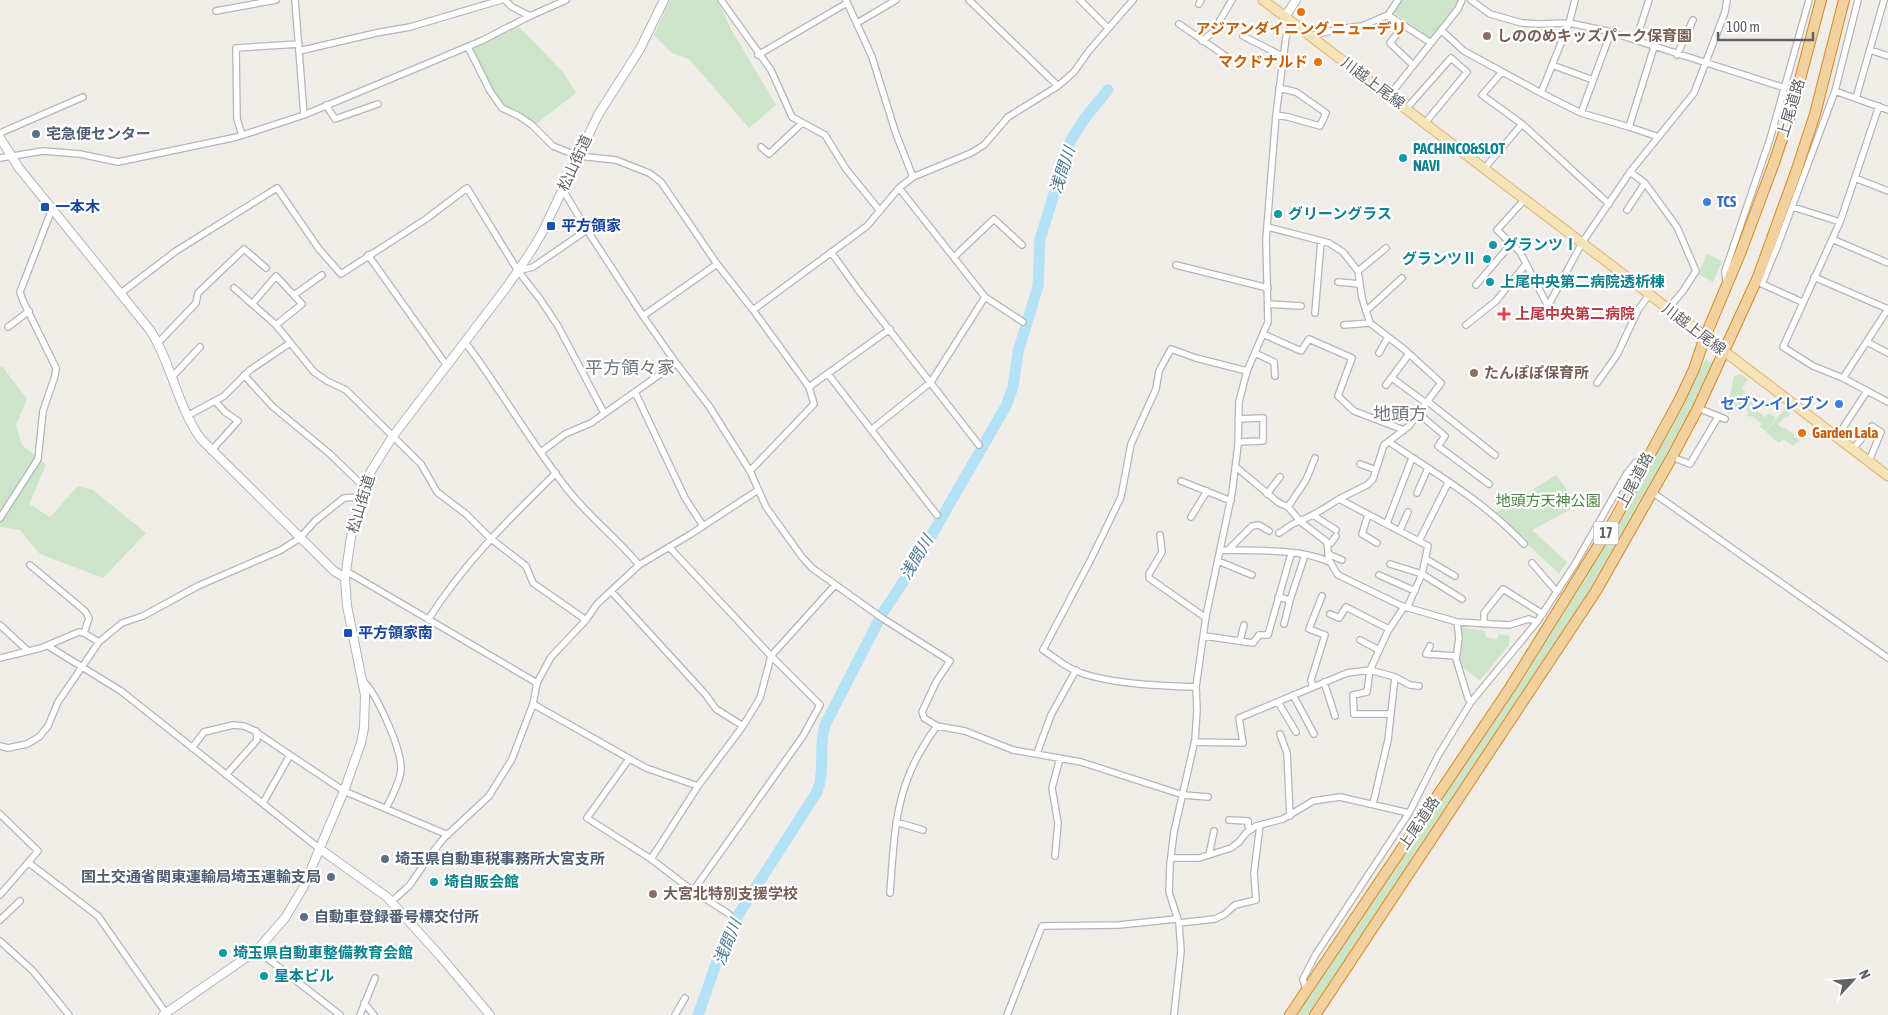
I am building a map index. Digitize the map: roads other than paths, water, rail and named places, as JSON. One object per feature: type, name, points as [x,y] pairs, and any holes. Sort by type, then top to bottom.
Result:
[{"type":"highway","name":"上尾道路","points":[[1290,1015],[1510,688],[1615,519],[1647,459],[1694,369],[1705,337],[1755,215],[1786,125],[1821,0]]},
{"type":"highway","name":"上尾道路","points":[[1315,1015],[1580,616],[1672,457],[1698,408],[1762,264],[1796,172],[1815,114],[1844,0]]},
{"type":"main road","name":"松山街道","points":[[165,1014],[257,950],[277,928],[293,906],[320,849],[344,791],[361,743],[364,728],[365,710],[362,680],[347,606],[346,574],[351,537],[360,497],[370,471],[393,436],[518,271],[542,233],[598,115],[640,49],[664,0]]},
{"type":"main road","name":"川越上尾線","points":[[1263,0],[1888,476]]},
{"type":"main road","points":[[1284,17],[1296,0]]},
{"type":"main road","points":[[0,138],[10,156],[121,293],[158,343],[187,416],[193,428],[211,451],[334,571],[346,574]]},
{"type":"main road","points":[[320,849],[391,902],[490,1015]]},
{"type":"street","points":[[216,11],[276,0]]},
{"type":"street","points":[[295,0],[304,115]]},
{"type":"street","points":[[242,135],[237,119],[236,48],[299,48],[410,27],[500,0]]},
{"type":"street","points":[[506,0],[512,7],[530,16]]},
{"type":"street","points":[[0,158],[42,151],[80,154],[118,162],[242,135],[304,115],[326,104],[468,47],[566,0]]},
{"type":"street","points":[[721,0],[758,55],[771,70],[792,117],[825,136],[846,169],[880,211]]},
{"type":"street","points":[[857,23],[896,0]]},
{"type":"street","points":[[969,0],[1058,86]]},
{"type":"street","points":[[1080,0],[1108,28]]},
{"type":"street","points":[[752,310],[867,226],[898,188],[912,177],[978,149],[984,145],[1008,116],[1058,86],[1074,72],[1108,28],[1133,0]]},
{"type":"street","points":[[1202,41],[1213,32],[1232,0]]},
{"type":"street","points":[[1311,36],[1338,29],[1362,26],[1388,15],[1398,0]]},
{"type":"street","points":[[1389,96],[1458,9],[1462,0]]},
{"type":"street","points":[[1471,0],[1490,14],[1522,22],[1538,24],[1569,23],[1611,32],[1785,88]]},
{"type":"street","points":[[1540,93],[1569,23],[1575,0]]},
{"type":"street","points":[[1636,40],[1649,0]]},
{"type":"street","points":[[1525,199],[1497,230],[1520,252],[1548,306],[1582,243],[1630,172],[1694,93],[1725,12],[1727,0]]},
{"type":"street","points":[[1726,284],[1725,271],[1770,140],[1809,0]]},
{"type":"street","points":[[1802,302],[1762,284],[1793,207],[1835,91],[1858,0]]},
{"type":"street","points":[[1856,98],[1884,0]]},
{"type":"street","points":[[758,55],[846,2],[872,57],[896,134],[912,177]]},
{"type":"street","points":[[1388,15],[1431,43]]},
{"type":"street","points":[[1678,54],[1693,20]]},
{"type":"street","points":[[1174,1015],[1181,951],[1178,921],[1169,892],[1174,832],[1195,742],[1198,661],[1231,501],[1236,468],[1239,402],[1247,371],[1268,322],[1266,240],[1276,115],[1282,56],[1286,36],[1293,23]]},
{"type":"street","points":[[1179,24],[1227,57]]},
{"type":"street","points":[[1404,25],[1390,43],[1413,65]]},
{"type":"street","points":[[1441,30],[1464,51],[1540,93],[1581,113],[1659,137]]},
{"type":"street","points":[[1581,113],[1611,32]]},
{"type":"street","points":[[1243,36],[1282,56]]},
{"type":"street","points":[[468,47],[490,91],[502,108],[532,125],[553,146],[578,156],[616,160],[649,173],[661,182],[717,264],[809,387],[814,404],[750,471]]},
{"type":"street","points":[[1629,127],[1654,47]]},
{"type":"street","points":[[1870,50],[1888,56]]},
{"type":"street","points":[[1406,109],[1451,58],[1466,72],[1425,124]]},
{"type":"street","points":[[1552,65],[1593,80]]},
{"type":"street","points":[[1502,72],[1482,95],[1522,124],[1609,204]]},
{"type":"street","points":[[1276,115],[1288,116],[1320,126],[1326,113],[1296,92],[1279,88]]},
{"type":"street","points":[[1835,91],[1888,110]]},
{"type":"street","points":[[0,133],[83,97]]},
{"type":"street","points":[[326,104],[334,118],[378,104]]},
{"type":"street","points":[[1879,106],[1840,222],[1783,347],[1813,366],[1843,378],[1888,402]]},
{"type":"street","points":[[761,147],[769,154],[802,123]]},
{"type":"street","points":[[1484,169],[1522,124]]},
{"type":"street","points":[[1630,172],[1645,183],[1677,227],[1696,271],[1683,292],[1668,309]]},
{"type":"street","points":[[1855,178],[1888,191]]},
{"type":"street","points":[[1627,210],[1645,183]]},
{"type":"street","points":[[121,293],[176,251],[277,188],[319,249],[341,274],[426,219],[467,188],[518,271],[558,326],[604,413]]},
{"type":"street","points":[[898,188],[985,297],[1023,322]]},
{"type":"street","points":[[563,190],[643,316],[709,406],[750,471],[758,490],[776,522],[802,557],[812,568],[880,617],[950,661],[936,682],[922,712],[924,718],[937,726],[965,731],[1013,750],[1081,762],[1183,795],[1208,797]]},
{"type":"street","points":[[1793,207],[1840,222]]},
{"type":"street","points":[[0,518],[38,459],[43,410],[56,376],[56,368],[29,311],[22,301],[20,292],[52,209]]},
{"type":"street","points":[[954,257],[994,218],[1022,245]]},
{"type":"street","points":[[1268,227],[1329,243],[1343,252],[1358,271],[1370,323],[1441,383],[1404,430],[1384,445],[1373,479],[1367,485],[1301,522],[1296,522],[1279,533]]},
{"type":"street","points":[[518,271],[533,267],[587,230]]},
{"type":"street","points":[[1832,239],[1888,264]]},
{"type":"street","points":[[1314,314],[1321,241]]},
{"type":"street","points":[[1476,285],[1511,244]]},
{"type":"street","points":[[1358,271],[1386,248]]},
{"type":"street","points":[[158,343],[196,303],[198,293],[244,249],[266,268]]},
{"type":"street","points":[[832,252],[859,291],[979,445]]},
{"type":"street","points":[[368,255],[447,366]]},
{"type":"street","points":[[1762,264],[1772,259]]},
{"type":"street","points":[[643,316],[717,264]]},
{"type":"street","points":[[1466,325],[1496,301],[1526,264]]},
{"type":"street","points":[[1176,265],[1268,288]]},
{"type":"street","points":[[294,295],[322,275]]},
{"type":"street","points":[[252,304],[276,276],[302,304],[276,325]]},
{"type":"street","points":[[1366,311],[1402,278]]},
{"type":"street","points":[[1814,278],[1888,309],[1843,378]]},
{"type":"street","points":[[1338,282],[1360,284]]},
{"type":"street","points":[[234,288],[276,325],[314,372],[346,390],[393,436],[420,464],[437,492],[466,514],[490,538],[526,566],[533,584],[586,620]]},
{"type":"street","points":[[1597,383],[1617,355],[1638,310],[1649,295]]},
{"type":"street","points":[[871,430],[931,382],[985,297]]},
{"type":"street","points":[[1268,304],[1301,306]]},
{"type":"street","points":[[8,326],[29,311]]},
{"type":"street","points":[[1344,325],[1370,323]]},
{"type":"street","points":[[809,387],[890,329]]},
{"type":"street","points":[[1263,334],[1301,351],[1309,339],[1352,358],[1338,396],[1354,411],[1404,430]]},
{"type":"street","points":[[1379,353],[1388,337]]},
{"type":"street","points":[[465,342],[568,490],[601,526],[626,548],[639,565]]},
{"type":"street","points":[[1867,342],[1888,353]]},
{"type":"street","points":[[187,416],[224,396],[244,375],[290,343]]},
{"type":"street","points":[[172,377],[200,347]]},
{"type":"street","points":[[1196,687],[1144,684],[1107,679],[1076,670],[1043,650],[1121,497],[1131,444],[1156,389],[1159,371],[1171,349],[1196,358],[1247,371]]},
{"type":"street","points":[[1255,354],[1274,362],[1275,376]]},
{"type":"street","points":[[1386,386],[1409,354]]},
{"type":"street","points":[[541,452],[565,434],[591,423],[676,363]]},
{"type":"street","points":[[828,374],[937,515]]},
{"type":"street","points":[[244,375],[272,406],[330,454],[364,486]]},
{"type":"street","points":[[1392,378],[1427,402],[1496,456]]},
{"type":"street","points":[[1836,437],[1867,391]]},
{"type":"street","points":[[636,392],[685,498],[703,526]]},
{"type":"street","points":[[211,451],[238,421],[225,412],[215,401]]},
{"type":"street","points":[[1698,408],[1725,418]]},
{"type":"street","points":[[1418,413],[1445,436],[1438,446],[1489,484]]},
{"type":"street","points":[[1672,457],[1690,464],[1718,417]]},
{"type":"street","points":[[1238,419],[1262,418],[1263,441],[1238,442]]},
{"type":"street","points":[[1853,449],[1872,426],[1881,432],[1869,461]]},
{"type":"street","points":[[1389,442],[1507,526],[1524,544]]},
{"type":"street","points":[[1288,507],[1306,480],[1316,458]]},
{"type":"street","points":[[1387,523],[1412,458]]},
{"type":"street","points":[[1306,990],[1303,979],[1316,954],[1409,813],[1439,754],[1472,702],[1543,614],[1627,473],[1636,462],[1647,459]]},
{"type":"street","points":[[1360,464],[1376,470]]},
{"type":"street","points":[[1236,468],[1267,494],[1288,507],[1301,522],[1327,542],[1330,562],[1338,575],[1406,608],[1457,622],[1508,625],[1529,619],[1537,622]]},
{"type":"street","points":[[1416,493],[1428,468]]},
{"type":"street","points":[[428,620],[459,574],[490,538],[556,473]]},
{"type":"street","points":[[1267,494],[1280,477]]},
{"type":"street","points":[[1181,481],[1231,501]]},
{"type":"street","points":[[1419,541],[1448,483]]},
{"type":"street","points":[[391,902],[409,886],[432,853],[448,835],[489,796],[512,759],[533,704],[537,683],[552,657],[586,620],[597,604],[639,565],[758,490]]},
{"type":"street","points":[[1191,517],[1207,491]]},
{"type":"street","points":[[1652,492],[1887,655]]},
{"type":"street","points":[[0,746],[8,748],[27,744],[39,737],[48,726],[58,702],[99,642],[122,622],[143,616],[198,586],[281,550],[300,538],[315,521],[344,498],[360,497]]},
{"type":"street","points":[[1339,499],[1428,546],[1422,574],[1415,591],[1406,608],[1389,629],[1370,670],[1367,692],[1353,695],[1354,714],[1390,714]]},
{"type":"street","points":[[1400,530],[1408,512]]},
{"type":"street","points":[[1313,515],[1336,533],[1327,544]]},
{"type":"street","points":[[1368,515],[1362,534],[1377,543]]},
{"type":"street","points":[[1228,550],[1252,526],[1259,524],[1269,530]]},
{"type":"street","points":[[1160,535],[1162,552],[1149,574],[1149,578],[1206,618]]},
{"type":"street","points":[[669,547],[771,656],[820,705],[803,736],[693,891]]},
{"type":"street","points":[[1220,550],[1305,555],[1318,557],[1330,562]]},
{"type":"street","points":[[1204,636],[1254,643],[1259,634],[1268,635],[1291,554]]},
{"type":"street","points":[[1328,554],[1342,560]]},
{"type":"street","points":[[1287,621],[1290,600],[1305,555]]},
{"type":"street","points":[[1426,559],[1455,576]]},
{"type":"street","points":[[1218,561],[1252,575]]},
{"type":"street","points":[[1390,564],[1422,574],[1462,599]]},
{"type":"street","points":[[1532,564],[1557,592]]},
{"type":"street","points":[[30,565],[85,611],[89,618],[84,633]]},
{"type":"street","points":[[346,574],[492,655],[537,683]]},
{"type":"street","points":[[1379,575],[1415,591]]},
{"type":"street","points":[[651,858],[698,786],[743,726],[760,698],[771,656],[835,585]]},
{"type":"street","points":[[1484,624],[1484,613],[1503,589],[1543,614]]},
{"type":"street","points":[[610,591],[706,695],[716,709],[743,726]]},
{"type":"street","points":[[1313,687],[1310,680],[1325,635],[1309,629],[1322,596]]},
{"type":"street","points":[[1278,597],[1290,600]]},
{"type":"street","points":[[1330,614],[1339,618],[1346,607],[1389,629]]},
{"type":"street","points":[[1457,622],[1459,638],[1456,656],[1468,698],[1472,702]]},
{"type":"street","points":[[0,625],[28,650]]},
{"type":"street","points":[[1240,641],[1244,626]]},
{"type":"street","points":[[0,658],[48,646],[79,632],[99,642]]},
{"type":"street","points":[[1360,640],[1379,650]]},
{"type":"street","points":[[48,646],[121,691],[320,849]]},
{"type":"street","points":[[1430,646],[1426,654],[1456,656]]},
{"type":"street","points":[[1037,753],[1051,715],[1076,670]]},
{"type":"street","points":[[1195,742],[1243,743],[1239,718],[1347,673],[1370,670],[1395,677],[1410,685],[1419,686]]},
{"type":"street","points":[[1373,804],[1388,740],[1395,677]]},
{"type":"street","points":[[362,680],[371,690],[390,730],[401,769],[386,809]]},
{"type":"street","points":[[1324,682],[1334,716]]},
{"type":"street","points":[[1293,695],[1314,734]]},
{"type":"street","points":[[1278,702],[1296,732]]},
{"type":"street","points":[[533,704],[646,768],[698,786]]},
{"type":"street","points":[[192,748],[204,732],[216,728],[239,726],[256,732],[344,791],[448,835]]},
{"type":"street","points":[[890,892],[897,810],[912,765],[937,726]]},
{"type":"street","points":[[226,774],[257,740],[256,732]]},
{"type":"street","points":[[1280,734],[1287,752],[1290,816]]},
{"type":"street","points":[[263,803],[290,754]]},
{"type":"street","points":[[1055,856],[1058,823],[1052,788],[1060,758]]},
{"type":"street","points":[[629,759],[587,818],[651,858],[693,891],[729,914]]},
{"type":"street","points":[[1171,858],[1199,858],[1231,848],[1252,829],[1290,816],[1313,801],[1340,797],[1409,813]]},
{"type":"street","points":[[0,814],[38,851],[0,895]]},
{"type":"street","points":[[1228,820],[1248,821],[1248,826],[1252,829]]},
{"type":"street","points":[[896,822],[923,830]]},
{"type":"street","points":[[1007,1015],[1042,926],[1119,925],[1215,918],[1225,914],[1235,905],[1256,900],[1254,873],[1260,825]]},
{"type":"street","points":[[1209,855],[1214,830]]},
{"type":"street","points":[[29,863],[98,916],[165,1014]]},
{"type":"street","points":[[0,920],[20,901]]},
{"type":"street","points":[[0,941],[32,971],[69,1015]]},
{"type":"street","points":[[257,950],[340,1015]]},
{"type":"street","points":[[360,1015],[375,978]]},
{"type":"street","points":[[675,1015],[684,998]]},
{"type":"street","points":[[364,1003],[374,1015]]},
{"type":"waterway","name":"浅間川","points":[[698,1015],[721,950],[738,915],[817,792],[821,775],[822,743],[825,725],[882,614],[915,564],[1006,406],[1013,387],[1018,352],[1038,286],[1040,239],[1071,140],[1085,118],[1108,90]]},
{"type":"place","name":"アジアンダイニング ニューデリ","points":[[1301,12]]},
{"type":"place","name":"しののめキッズパーク保育園","points":[[1487,36]]},
{"type":"place","name":"マクドナルド","points":[[1318,62]]},
{"type":"place","name":"宅急便センター","points":[[36,134]]},
{"type":"place","name":"PACHINCO&SLOT NAVI","points":[[1403,158]]},
{"type":"place","name":"TCS","points":[[1707,202]]},
{"type":"place","name":"一本木","points":[[45,207]]},
{"type":"place","name":"グリーングラス","points":[[1278,214]]},
{"type":"place","name":"平方領家","points":[[551,226]]},
{"type":"place","name":"グランツⅠ","points":[[1493,245]]},
{"type":"place","name":"グランツⅡ","points":[[1487,259]]},
{"type":"place","name":"上尾中央第二病院透析棟","points":[[1490,282]]},
{"type":"place","name":"上尾中央第二病院","points":[[1504,314]]},
{"type":"place","name":"たんぽぽ保育所","points":[[1474,373]]},
{"type":"place","name":"セブン-イレブン","points":[[1839,404]]},
{"type":"place","name":"Garden Lala","points":[[1802,433]]},
{"type":"place","name":"平方領家南","points":[[348,633]]},
{"type":"place","name":"埼玉県自動車税事務所大宮支所","points":[[385,859]]},
{"type":"place","name":"国土交通省関東運輸局埼玉運輸支局","points":[[331,877]]},
{"type":"place","name":"埼自販会館","points":[[434,882]]},
{"type":"place","name":"大宮北特別支援学校","points":[[653,894]]},
{"type":"place","name":"自動車登録番号標交付所","points":[[304,917]]},
{"type":"place","name":"埼玉県自動車整備教育会館","points":[[223,953]]},
{"type":"place","name":"星本ビル","points":[[264,976]]},
{"type":"district","name":"平方領々家","points":[[630,368]]},
{"type":"district","name":"地頭方","points":[[1400,414]]},
{"type":"park label","name":"地頭方天神公園","points":[[1548,501]]}]
